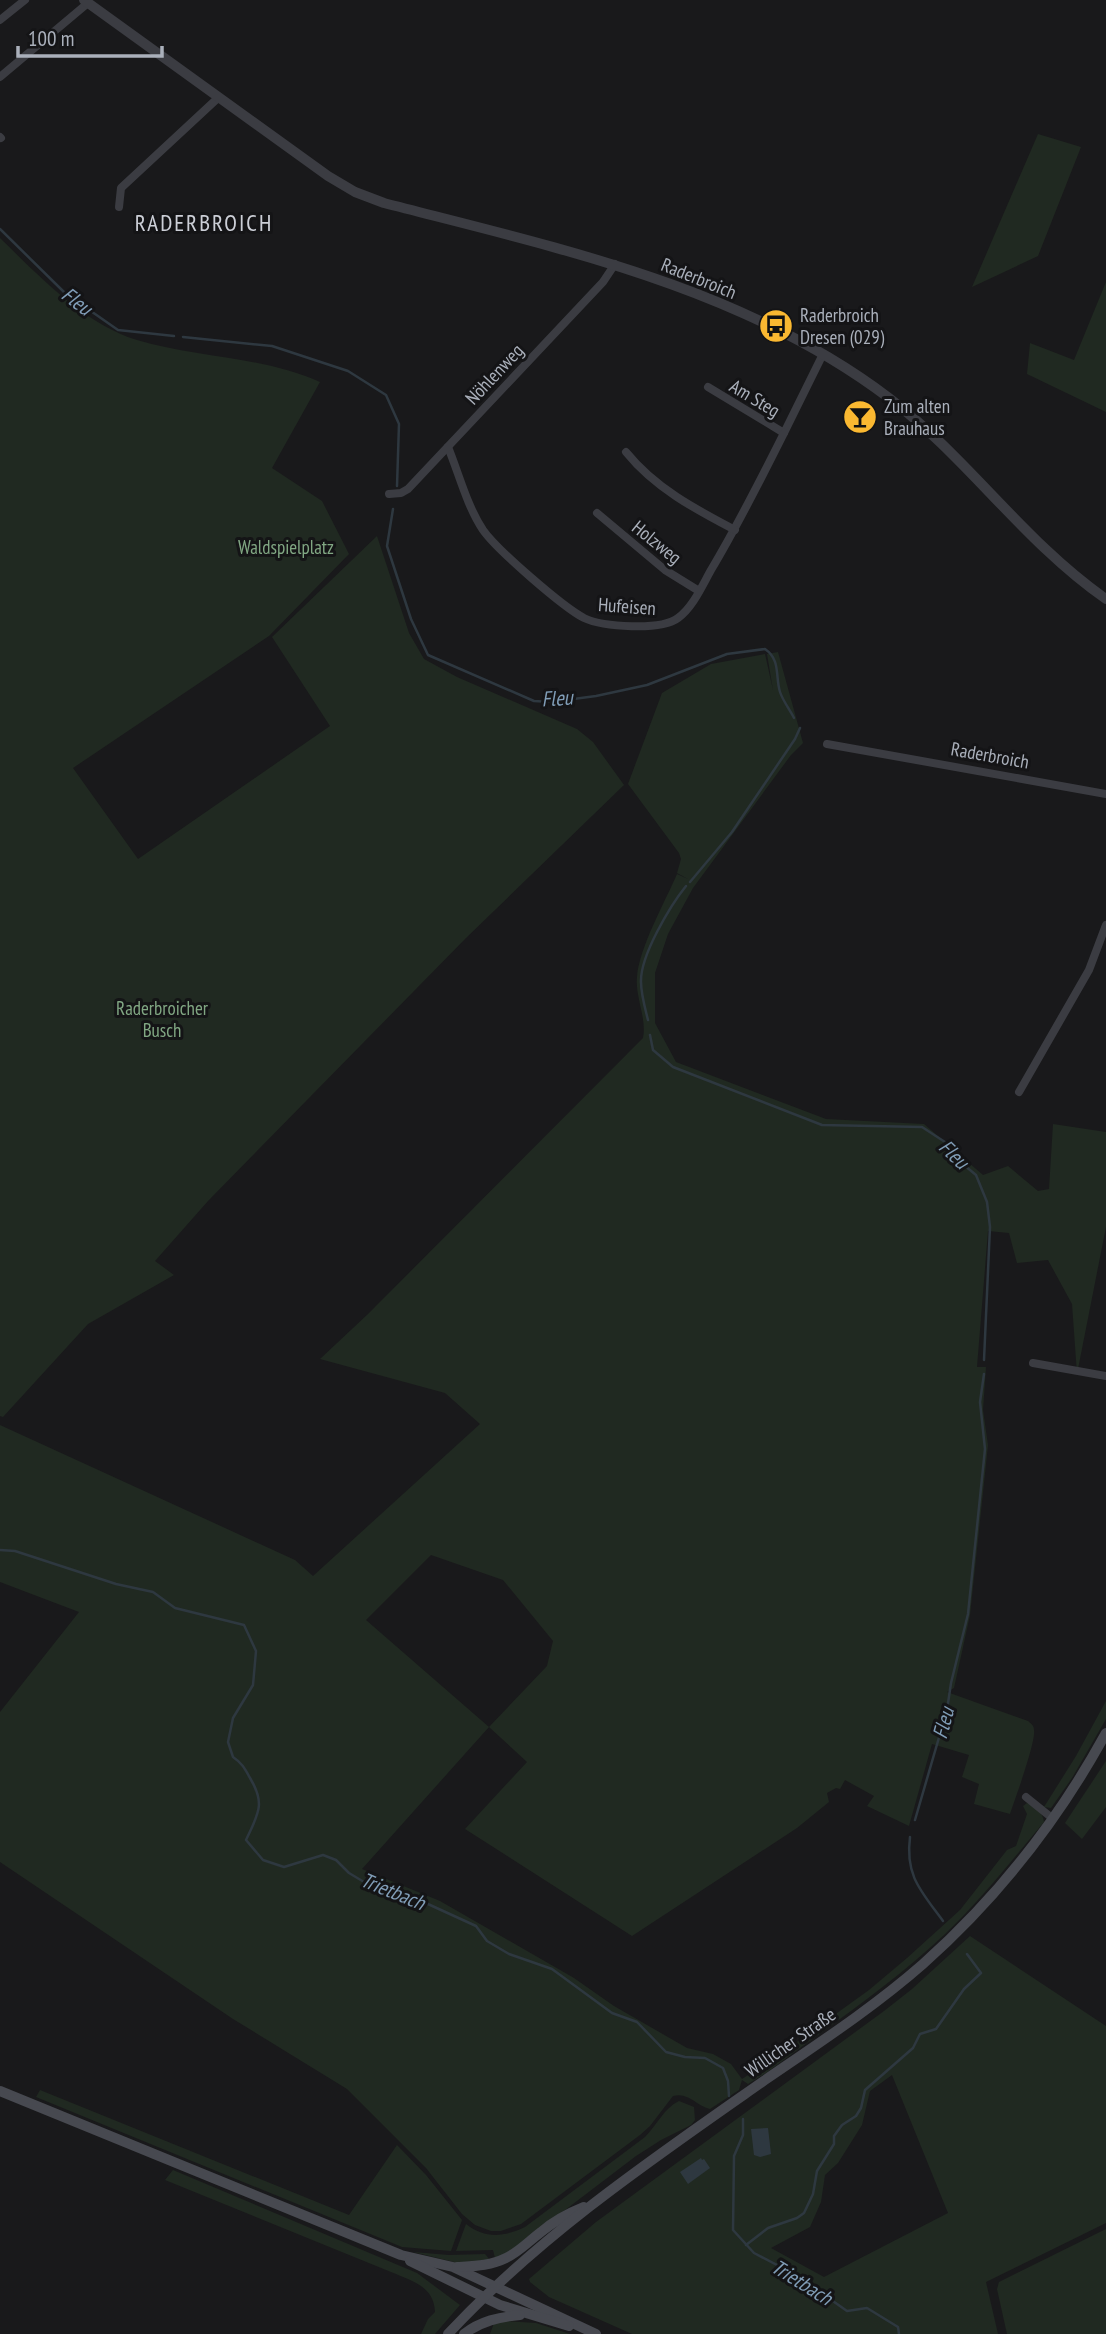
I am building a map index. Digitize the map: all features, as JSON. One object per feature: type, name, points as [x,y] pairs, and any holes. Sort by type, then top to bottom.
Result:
[{"type":"main road","name":"Willicher Straße","points":[[448,2334],[496,2286],[594,2204],[856,2017],[953,1936],[1013,1870],[1052,1818],[1106,1733]]},
{"type":"main road","points":[[0,2091],[401,2255],[453,2267],[594,2333]]},
{"type":"main road","points":[[453,2267],[478,2266],[504,2259],[571,2212],[594,2204]]},
{"type":"main road","points":[[401,2255],[484,2297],[526,2314],[594,2333]]},
{"type":"main road","points":[[464,2334],[475,2325],[490,2320],[526,2314]]},
{"type":"street","points":[[0,20],[25,0]]},
{"type":"street","name":"Raderbroich","points":[[0,77],[86,1],[328,176],[363,196],[615,264],[700,296],[786,334],[823,354],[876,388],[922,425],[1028,532],[1106,598]]},
{"type":"street","points":[[119,207],[121,188],[219,97]]},
{"type":"street","name":"Nöhlenweg","points":[[389,494],[408,489],[603,282],[615,264]]},
{"type":"street","name":"Am Steg","points":[[708,387],[783,433],[823,354]]},
{"type":"street","name":"Hufeisen","points":[[448,447],[478,521],[488,537],[583,617],[605,624],[666,624],[682,615],[699,591],[735,530],[783,433]]},
{"type":"street","points":[[626,452],[637,466],[683,503],[735,530]]},
{"type":"street","name":"Holzweg","points":[[597,513],[665,570],[699,591]]},
{"type":"street","name":"Raderbroich","points":[[827,744],[1106,793]]},
{"type":"street","points":[[1019,1092],[1089,970],[1106,925]]},
{"type":"street","points":[[1033,1363],[1106,1376]]},
{"type":"street","points":[[1026,1797],[1052,1818]]},
{"type":"green space","points":[[1038,134],[1081,147],[1038,256],[972,287]]},
{"type":"green space","name":"Raderbroicher Busch","points":[[0,238],[63,297],[117,333],[160,346],[275,367],[320,382],[272,468],[322,501],[349,554],[269,636],[73,768],[138,859],[330,726],[272,637],[377,536],[409,633],[424,659],[457,677],[577,729],[593,742],[624,785],[466,938],[208,1201],[155,1261],[174,1275],[88,1324],[3,1417],[0,1416]]},
{"type":"green space","points":[[1106,282],[1106,412],[1027,374],[1030,343],[1074,360]]},
{"type":"green space","points":[[778,652],[803,743],[791,755],[693,888],[668,934],[655,973],[655,1023],[676,1062],[826,1119],[924,1124],[983,1175],[1008,1166],[1038,1191],[1049,1189],[1053,1124],[1106,1132],[1106,1227],[1077,1374],[1072,1304],[1048,1260],[1017,1263],[1009,1233],[988,1231],[977,1367],[986,1367],[983,1410],[988,1445],[970,1615],[954,1688],[947,1692],[1028,1721],[1034,1728],[1029,1758],[1010,1814],[974,1804],[979,1784],[962,1777],[969,1755],[932,1744],[909,1826],[867,1806],[874,1796],[845,1780],[840,1789],[836,1788],[827,1793],[829,1802],[797,1828],[632,1936],[465,1829],[527,1762],[489,1727],[362,1869],[440,1901],[574,1978],[614,2006],[687,2048],[713,2054],[731,2064],[742,2079],[869,1990],[960,1910],[1007,1850],[1016,1846],[1027,1814],[1023,1806],[1027,1803],[1036,1808],[1044,1822],[958,1922],[902,1972],[857,2006],[766,2073],[748,2084],[742,2080],[739,2090],[710,2109],[688,2097],[673,2096],[640,2135],[521,2224],[501,2231],[491,2231],[475,2225],[462,2214],[426,2168],[347,2089],[233,2019],[0,1862],[0,1712],[79,1612],[0,1582],[0,1425],[295,1560],[313,1576],[480,1424],[445,1393],[320,1359],[643,1038],[637,985],[642,953],[677,874],[688,879],[677,873],[681,859],[679,853],[628,784],[662,693],[711,664],[765,654],[773,690],[767,654]],"holes":[[[431,1555],[503,1580],[553,1641],[547,1666],[489,1727],[366,1620]]]},
{"type":"green space","points":[[1106,1701],[1106,1719],[1072,1778],[1051,1808],[1044,1807],[1076,1756]]},
{"type":"green space","points":[[1106,1761],[1106,1807],[1082,1839],[1065,1823]]},
{"type":"green space","points":[[970,1936],[1106,2026],[1106,2223],[986,2282],[998,2334],[632,2334],[549,2297],[530,2282],[529,2279],[596,2222],[912,1989]],"holes":[[[892,2075],[948,2213],[824,2277],[771,2248],[810,2227],[821,2202],[825,2175],[838,2163],[862,2125],[870,2091]]]},
{"type":"green space","points":[[40,2090],[349,2215],[397,2145],[426,2175],[462,2220],[451,2251],[402,2247],[36,2097]]},
{"type":"green space","points":[[679,2101],[694,2107],[695,2120],[691,2125],[636,2156],[510,2252],[495,2258],[493,2250],[456,2251],[466,2224],[480,2232],[495,2235],[525,2227],[645,2137],[665,2112]]},
{"type":"green space","points":[[173,2170],[417,2273],[460,2305],[435,2334],[421,2334],[428,2319],[435,2312],[431,2296],[420,2286],[407,2278],[165,2180]]},
{"type":"green space","points":[[1106,2229],[1106,2334],[1007,2334],[997,2289],[999,2282]]},
{"type":"green space","points":[[413,2252],[485,2254],[490,2260],[458,2263]]},
{"type":"green space","points":[[494,2323],[536,2323],[570,2334],[490,2334]]},
{"type":"shaded area","points":[[768,2128],[771,2154],[760,2157],[754,2155],[751,2129]]},
{"type":"shaded area","points":[[701,2158],[710,2168],[688,2184],[680,2172]]},
{"type":"waterway","name":"Fleu","points":[[0,229],[65,293],[118,330],[174,336]]},
{"type":"waterway","name":"Fleu","points":[[183,337],[272,346],[348,371],[386,395],[399,424],[397,486]]},
{"type":"waterway","name":"Fleu","points":[[393,509],[387,546],[411,619],[428,655],[534,701],[551,702],[647,685],[727,654],[765,649],[773,658],[780,692],[794,718]]},
{"type":"waterway","name":"Fleu","points":[[690,882],[732,832],[800,728]]},
{"type":"waterway","name":"Fleu","points":[[648,1020],[641,987],[645,959],[664,918],[686,886]]},
{"type":"waterway","name":"Fleu","points":[[650,1035],[653,1050],[673,1067],[822,1125],[922,1127],[948,1144],[958,1160],[976,1175],[987,1202],[990,1227],[984,1360]]},
{"type":"waterway","name":"Fleu","points":[[915,1820],[947,1710],[968,1614],[985,1449],[980,1402],[984,1374]]},
{"type":"waterway","name":"Trietbach","points":[[0,1550],[15,1551],[116,1584],[153,1592],[175,1608],[244,1625],[256,1651],[253,1685],[233,1718],[228,1742],[233,1757],[245,1769],[258,1795],[257,1816],[246,1840],[263,1860],[284,1867],[323,1855],[336,1860],[349,1873],[364,1882],[382,1883],[476,1926],[487,1941],[509,1954],[552,1969],[612,2013],[637,2022],[666,2052],[705,2058],[723,2068],[728,2081],[729,2096]]},
{"type":"waterway","name":"Fleu","points":[[910,1837],[912,1873],[943,1921]]},
{"type":"waterway","name":"Fleu","points":[[746,2245],[768,2228],[804,2213],[813,2194],[817,2171],[834,2144],[834,2136],[842,2125],[856,2116],[861,2108],[865,2090],[913,2048],[920,2034],[936,2029],[964,1989],[981,1973],[967,1954]]},
{"type":"waterway","name":"Trietbach","points":[[743,2119],[743,2135],[734,2156],[733,2230],[754,2253],[796,2275],[847,2311],[867,2308],[898,2327],[899,2334]]},
{"type":"place","name":"Raderbroich Dresen (029)","points":[[776,326]]},
{"type":"place","name":"Zum alten Brauhaus","points":[[860,417]]},
{"type":"district","name":"RADERBROICH","points":[[204,222]]},
{"type":"park label","name":"Waldspielplatz","points":[[286,547]]}]
